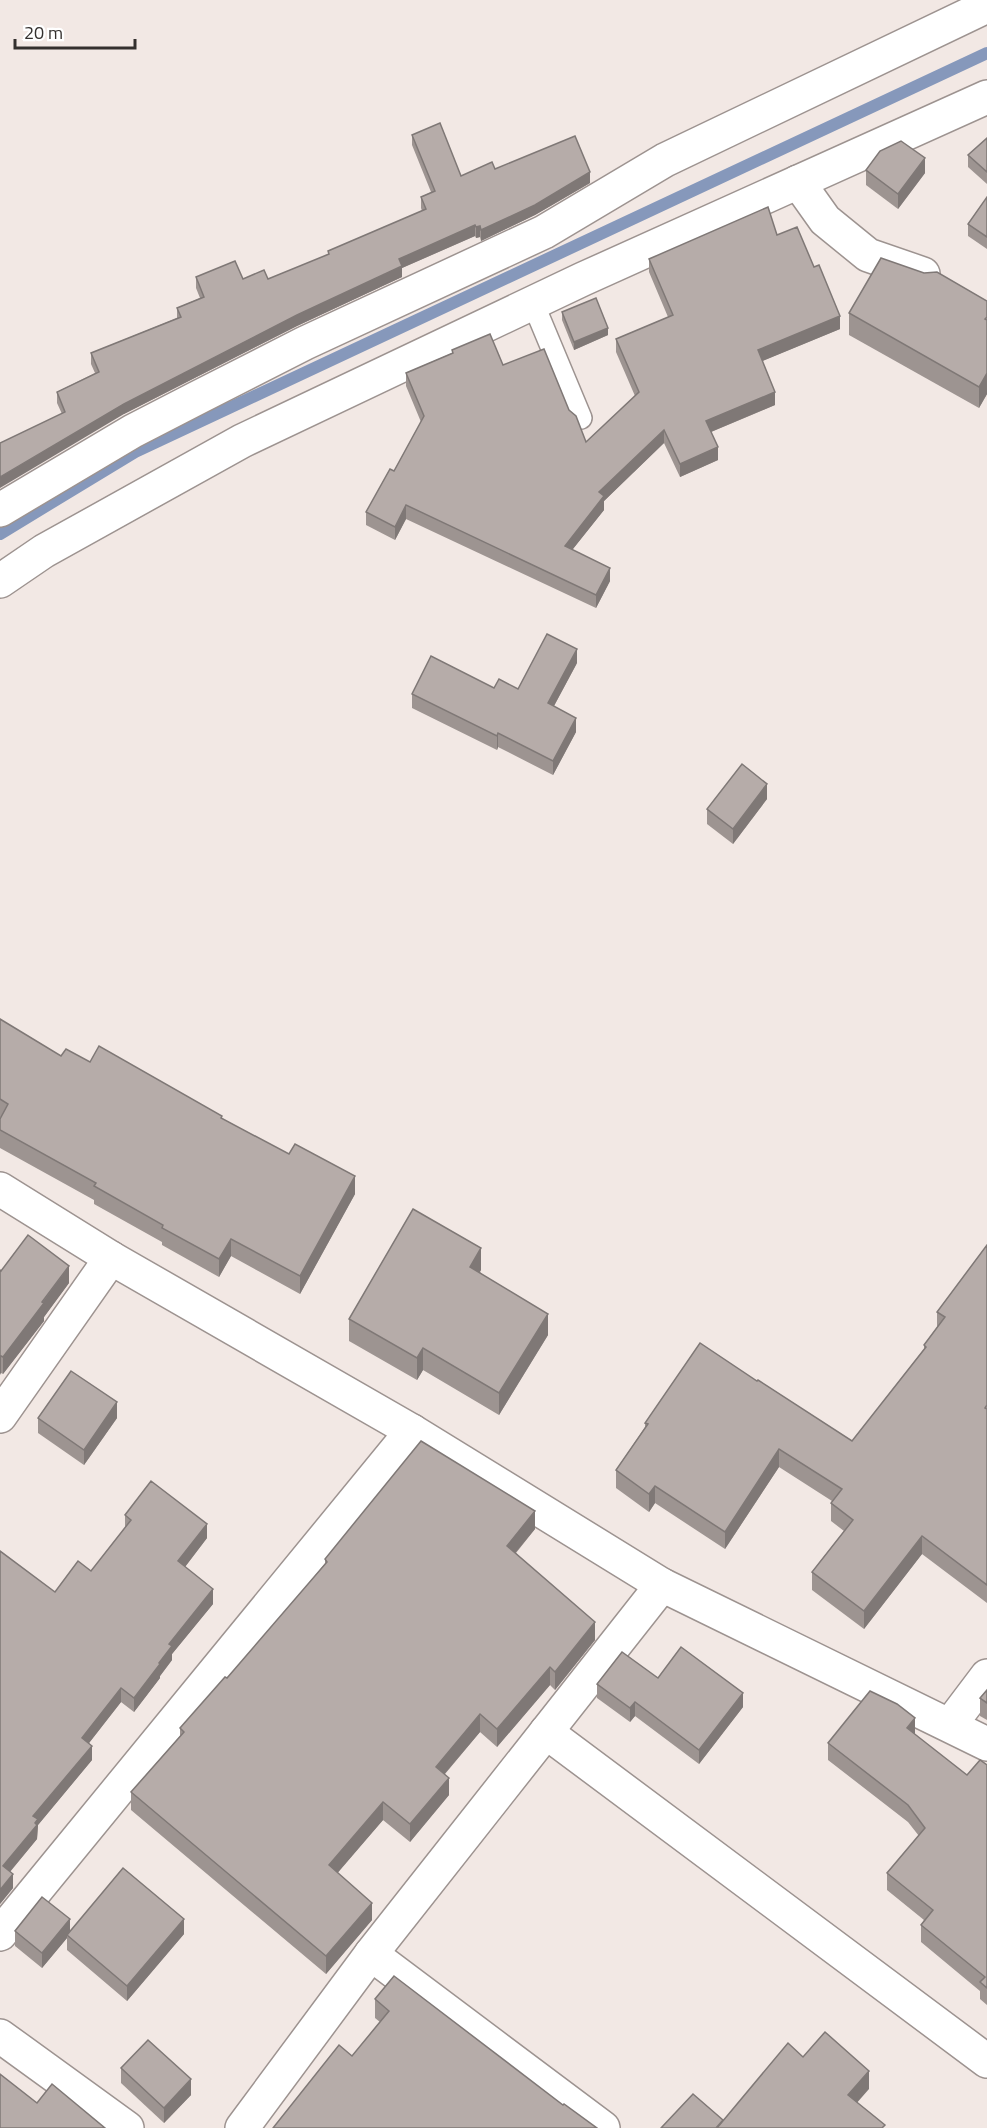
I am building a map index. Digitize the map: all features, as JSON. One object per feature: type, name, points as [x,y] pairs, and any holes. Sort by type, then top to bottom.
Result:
[{"type":"street","points":[[0,510],[133,431],[197,398],[305,343],[544,232],[665,160],[987,6]]},
{"type":"street","points":[[0,581],[44,551],[242,441],[533,303],[987,97]]},
{"type":"street","points":[[798,182],[825,220],[868,255],[930,277]]},
{"type":"street","points":[[0,1189],[111,1258],[412,1431],[662,1585],[987,1744]]},
{"type":"street","points":[[0,1416],[111,1258]]},
{"type":"street","points":[[0,1934],[412,1431]]},
{"type":"street","points":[[242,2128],[371,1954],[662,1585]]},
{"type":"street","points":[[950,1725],[987,1676]]},
{"type":"street","points":[[546,1732],[987,2061]]},
{"type":"street","points":[[371,1954],[603,2128]]},
{"type":"street","points":[[0,2036],[127,2128]]},
{"type":"lane","points":[[533,303],[580,418]]},
{"type":"building","points":[[440,123],[461,176],[492,162],[495,169],[575,136],[590,172],[535,205],[481,230],[480,226],[475,225],[399,259],[402,266],[297,315],[124,404],[0,477],[0,443],[65,412],[57,392],[99,372],[91,353],[181,317],[177,308],[204,297],[196,277],[235,261],[243,279],[264,270],[268,279],[329,254],[328,251],[426,209],[421,197],[435,191],[412,135]]},
{"type":"building","points":[[987,138],[987,172],[968,155]]},
{"type":"building","points":[[901,141],[925,158],[898,194],[866,170],[880,151]]},
{"type":"building","points":[[987,197],[987,237],[968,224]]},
{"type":"building","points":[[768,207],[777,235],[797,227],[814,267],[819,265],[840,316],[758,350],[775,392],[706,421],[718,447],[680,464],[664,430],[599,492],[604,496],[565,546],[610,568],[596,595],[406,505],[395,527],[366,512],[390,469],[394,471],[424,416],[406,373],[490,334],[503,365],[544,349],[569,410],[576,416],[586,442],[639,392],[616,339],[673,315],[649,259]]},
{"type":"building","points":[[881,258],[924,273],[937,272],[987,301],[985,319],[987,320],[987,373],[979,387],[849,313]]},
{"type":"building","points":[[596,298],[608,328],[574,342],[562,312]]},
{"type":"building","points":[[547,634],[577,649],[548,703],[576,718],[553,761],[412,694],[431,656],[494,688],[499,679],[518,689]]},
{"type":"building","points":[[742,764],[767,784],[733,829],[707,809]]},
{"type":"building","points":[[0,1019],[61,1056],[66,1049],[90,1062],[99,1046],[222,1116],[221,1118],[289,1154],[295,1144],[355,1176],[300,1276],[231,1239],[219,1259],[162,1228],[163,1225],[94,1186],[96,1183],[0,1130],[0,1119],[8,1104],[0,1099]]},
{"type":"building","points":[[413,1209],[481,1248],[470,1267],[548,1314],[499,1393],[423,1348],[417,1358],[349,1319]]},
{"type":"building","points":[[28,1235],[69,1266],[42,1302],[44,1303],[3,1357],[0,1357],[0,1270]]},
{"type":"building","points":[[987,1245],[987,1405],[985,1408],[987,1409],[987,1585],[922,1536],[864,1611],[812,1572],[853,1520],[831,1503],[842,1489],[779,1449],[725,1532],[655,1486],[649,1494],[616,1470],[700,1343],[852,1441],[926,1347],[924,1345],[945,1317],[937,1312]]},
{"type":"building","points":[[71,1371],[117,1402],[84,1450],[38,1418]]},
{"type":"building","points":[[421,1441],[535,1511],[507,1546],[595,1622],[555,1672],[550,1667],[497,1729],[480,1714],[436,1767],[449,1778],[410,1824],[383,1802],[329,1865],[372,1903],[326,1956],[131,1792],[184,1732],[180,1728],[225,1677],[227,1678],[327,1562],[325,1559]]},
{"type":"building","points":[[151,1481],[207,1524],[178,1561],[213,1589],[169,1644],[172,1646],[134,1698],[121,1688],[82,1738],[92,1746],[33,1816],[38,1819],[35,1823],[37,1825],[3,1866],[13,1874],[0,1890],[0,1551],[55,1592],[78,1561],[91,1571],[131,1520],[125,1515]]},
{"type":"building","points":[[681,1647],[743,1693],[699,1750],[635,1702],[630,1708],[597,1684],[622,1652],[658,1678]]},
{"type":"building","points":[[987,1690],[987,1703],[980,1698]]},
{"type":"building","points":[[870,1691],[897,1704],[915,1718],[907,1728],[967,1775],[980,1760],[987,1765],[987,1988],[980,1982],[985,1977],[921,1925],[933,1910],[887,1873],[925,1828],[908,1805],[828,1743]]},
{"type":"building","points":[[123,1868],[184,1919],[127,1986],[67,1935]]},
{"type":"building","points":[[42,1897],[70,1919],[42,1953],[15,1931]]},
{"type":"building","points":[[394,1976],[563,2105],[597,2128],[273,2128],[339,2045],[352,2056],[389,2011],[375,1999]]},
{"type":"building","points":[[825,2032],[869,2071],[848,2095],[885,2125],[882,2128],[717,2128],[788,2043],[803,2057]]},
{"type":"building","points":[[148,2040],[191,2079],[164,2108],[121,2068]]},
{"type":"building","points":[[0,2074],[37,2103],[52,2084],[105,2128],[0,2128]]},
{"type":"building","points":[[693,2094],[723,2120],[716,2128],[661,2128]]},
{"type":"waterway","points":[[0,534],[135,452],[987,53]]}]
